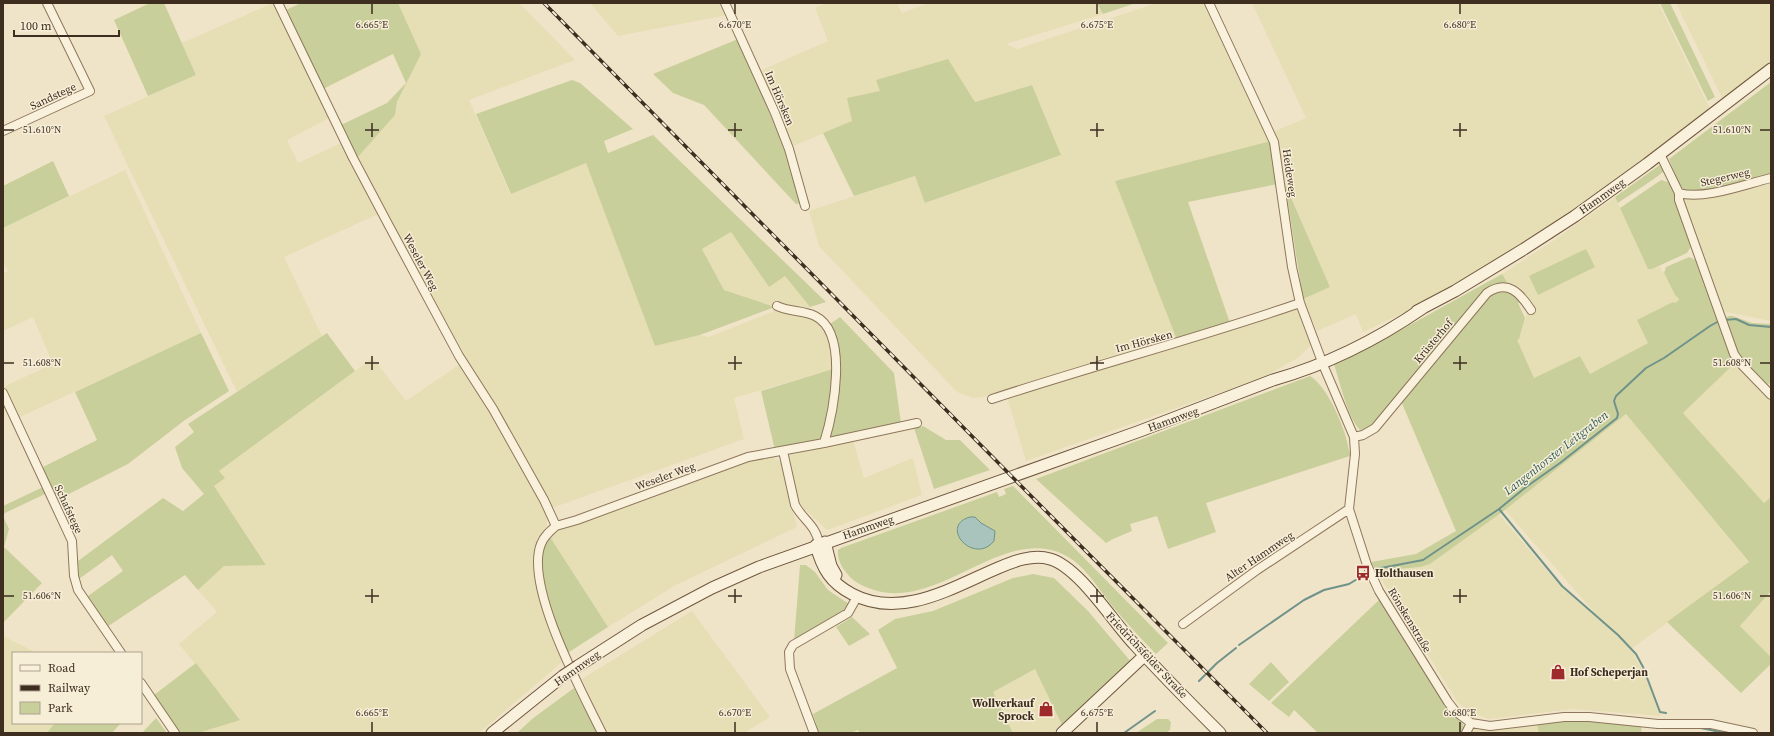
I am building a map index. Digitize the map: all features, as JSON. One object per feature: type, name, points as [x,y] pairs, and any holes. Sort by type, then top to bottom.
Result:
[{"type":"main road","name":"Hammweg","points":[[492,733],[563,676],[642,625],[712,588],[759,567],[1140,431],[1273,380],[1296,374],[1321,359],[1423,308],[1524,249],[1611,190],[1771,69]]},
{"type":"main road","points":[[820,544],[839,580],[854,595]]},
{"type":"main road","name":"Friedrichsfelder Straße","points":[[854,595],[875,603],[897,604],[922,600],[1015,561],[1033,557],[1050,559],[1066,566],[1074,573],[1144,656],[1220,733]]},
{"type":"main road","points":[[1062,733],[1144,656]]},
{"type":"street","name":"Sandstege","points":[[3,131],[90,91],[47,3]]},
{"type":"street","name":"Weseler Weg","points":[[278,3],[346,144],[381,211],[459,356],[493,408],[544,500],[556,526],[577,520],[748,457],[824,443],[917,423]]},
{"type":"street","name":"Im Hörsken","points":[[725,3],[775,113],[789,149],[805,206]]},
{"type":"street","name":"Heideweg","points":[[1210,3],[1274,142],[1292,267],[1300,303],[1321,359]]},
{"type":"street","points":[[1660,154],[1679,192],[1679,200],[1734,354],[1741,364],[1771,395]]},
{"type":"street","name":"Stegerweg","points":[[1679,192],[1690,196],[1771,178]]},
{"type":"street","name":"Krüsterhof","points":[[1354,437],[1363,435],[1375,428],[1487,293],[1500,287],[1512,290],[1523,298],[1531,310]]},
{"type":"street","name":"Im Hörsken","points":[[992,399],[1103,363],[1208,334],[1300,303]]},
{"type":"street","points":[[777,306],[783,309],[815,316],[829,327],[832,335],[835,360],[835,394],[824,443]]},
{"type":"street","name":"Rönskenstraße","points":[[1321,359],[1354,437],[1355,454],[1350,509],[1366,565],[1379,591],[1455,711],[1471,723],[1490,726],[1564,717],[1589,717],[1658,724],[1711,724],[1753,733]]},
{"type":"street","name":"Schafstege","points":[[3,393],[72,541],[74,576],[78,590],[120,652]]},
{"type":"street","points":[[783,451],[795,505],[798,511],[814,527],[820,544]]},
{"type":"street","name":"Alter Hammweg","points":[[1183,624],[1257,570],[1350,509]]},
{"type":"street","points":[[556,526],[547,534],[540,549],[539,570],[542,588],[555,635],[602,733]]},
{"type":"street","points":[[814,733],[790,669],[789,652],[793,645],[848,613],[854,595]]},
{"type":"street","points":[[142,684],[175,733]]},
{"type":"street","points":[[1466,733],[1471,723]]},
{"type":"shaded area","points":[[276,3],[318,91],[329,118],[287,140],[298,163],[341,143],[378,214],[284,257],[322,336],[237,392],[104,116],[196,75],[182,43]]},
{"type":"shaded area","points":[[398,3],[519,3],[575,60],[469,100],[510,194],[586,162],[655,346],[700,335],[709,337],[774,311],[810,318],[819,322],[826,329],[830,341],[833,369],[734,398],[744,439],[552,508],[466,360],[357,158],[395,115],[397,102],[421,54]]},
{"type":"shaded area","points":[[590,3],[721,3],[727,15],[618,36]]},
{"type":"shaded area","points":[[826,3],[897,3],[902,13],[928,3],[1097,3],[1103,14],[1006,44],[1017,49],[1157,3],[1206,3],[1271,141],[1115,181],[1177,340],[1110,357],[990,396],[973,398],[957,392],[819,246],[809,211],[915,176],[926,203],[1061,155],[1032,85],[975,102],[948,59],[876,80],[881,91],[853,121],[791,147],[760,71],[828,41],[815,8]]},
{"type":"shaded area","points":[[1252,3],[1658,3],[1711,111],[1568,215],[1482,269],[1424,303],[1363,332],[1356,314],[1317,331],[1303,299],[1330,287],[1285,184],[1277,141],[1273,132],[1306,118]]},
{"type":"shaded area","points":[[1676,3],[1771,3],[1771,62],[1723,100]]},
{"type":"shaded area","points":[[125,170],[201,333],[18,418],[5,386],[53,364],[33,317],[3,331],[3,274],[8,271],[3,262],[3,228]]},
{"type":"shaded area","points":[[1771,181],[1771,321],[1721,311],[1682,199],[1701,198]]},
{"type":"shaded area","points":[[1615,197],[1648,269],[1660,266],[1675,295],[1679,298],[1678,301],[1675,303],[1672,302],[1648,343],[1608,366],[1589,374],[1580,356],[1534,378],[1516,340],[1519,339],[1530,304],[1510,287],[1502,274],[1550,243]]},
{"type":"shaded area","points":[[731,232],[769,286],[785,276],[814,312],[775,307],[724,290],[702,249]]},
{"type":"shaded area","points":[[1294,308],[1300,310],[1312,344],[1299,357],[1264,377],[1026,461],[1007,397]]},
{"type":"shaded area","points":[[373,358],[406,401],[460,364],[498,422],[547,512],[547,527],[537,542],[535,564],[544,614],[562,662],[479,733],[198,733],[240,719],[179,644],[217,612],[198,590],[224,566],[266,564],[214,486],[219,471]]},
{"type":"shaded area","points":[[1736,362],[1763,390],[1771,381],[1771,497],[1764,503],[1683,413]]},
{"type":"shaded area","points":[[1626,414],[1749,563],[1631,649],[1643,671],[1661,716],[1572,709],[1489,719],[1469,712],[1458,703],[1376,571],[1420,567],[1430,564],[1499,514],[1561,587],[1606,626],[1505,510]]},
{"type":"shaded area","points":[[853,440],[864,478],[913,458],[922,495],[827,530],[799,504],[788,459],[791,453]]},
{"type":"shaded area","points":[[773,457],[781,462],[797,527],[676,585],[608,627],[550,537],[559,529],[750,461]]},
{"type":"shaded area","points":[[1771,591],[1771,657],[1740,626]]},
{"type":"shaded area","points":[[692,611],[770,717],[744,733],[607,733],[582,679]]},
{"type":"shaded area","points":[[3,636],[35,652],[12,652],[12,724],[54,724],[47,733],[3,733]]},
{"type":"shaded area","points":[[1035,669],[1063,727],[1056,733],[1013,733],[993,692]]},
{"type":"shaded area","points":[[1537,724],[1539,733],[1471,733],[1475,729],[1492,730]]},
{"type":"green space","points":[[150,3],[164,3],[196,75],[148,96],[114,20]]},
{"type":"green space","points":[[301,3],[398,3],[421,54],[397,102],[395,115],[357,158],[339,126],[387,103],[406,83],[393,54],[323,89],[286,10]]},
{"type":"green space","points":[[1097,3],[1136,3],[1103,14]]},
{"type":"green space","points":[[1660,3],[1670,3],[1715,97],[1708,101]]},
{"type":"green space","points":[[738,39],[785,148],[801,203],[796,204],[704,105],[673,93],[653,74]]},
{"type":"green space","points":[[948,59],[975,102],[1032,85],[1061,155],[925,203],[915,176],[854,196],[823,133],[852,121],[847,98],[880,91],[876,80]]},
{"type":"green space","points":[[572,80],[580,83],[633,129],[604,141],[608,153],[653,135],[826,302],[810,307],[785,276],[769,287],[731,232],[702,249],[724,290],[775,307],[700,335],[655,346],[586,163],[511,194],[476,114]]},
{"type":"green space","points":[[1771,82],[1771,175],[1697,193],[1686,193],[1677,180],[1669,159]]},
{"type":"green space","points":[[1271,141],[1278,184],[1188,202],[1230,323],[1177,340],[1115,181]]},
{"type":"green space","points":[[53,161],[69,196],[3,228],[3,186]]},
{"type":"green space","points":[[1661,164],[1664,171],[1618,203],[1615,197]]},
{"type":"green space","points":[[1661,180],[1668,182],[1672,186],[1676,202],[1692,245],[1687,253],[1652,269],[1648,269],[1620,208]]},
{"type":"green space","points":[[1285,184],[1330,287],[1303,299]]},
{"type":"green space","points":[[1586,249],[1595,267],[1538,295],[1529,276]]},
{"type":"green space","points":[[1689,257],[1696,260],[1736,362],[1683,413],[1764,503],[1771,497],[1771,591],[1740,626],[1771,657],[1771,664],[1741,693],[1667,622],[1749,562],[1626,414],[1505,510],[1430,564],[1420,567],[1376,571],[1371,562],[1416,554],[1456,531],[1401,401],[1490,295],[1503,291],[1515,295],[1522,301],[1518,303],[1525,318],[1519,339],[1517,340],[1534,378],[1580,356],[1590,374],[1648,343],[1637,320],[1678,301],[1679,299],[1675,295],[1664,273],[1666,267]]},
{"type":"green space","points":[[1502,274],[1510,287],[1497,285],[1372,427],[1362,431],[1357,427],[1349,411],[1334,364],[1372,346]]},
{"type":"green space","points":[[1729,316],[1752,323],[1771,324],[1771,381],[1766,387],[1738,358],[1724,318]]},
{"type":"green space","points":[[840,317],[894,373],[901,423],[830,439],[839,381],[839,366],[835,338],[830,324]]},
{"type":"green space","points":[[201,333],[229,391],[185,420],[128,464],[57,500],[41,468],[97,440],[75,392]]},
{"type":"green space","points":[[327,333],[355,371],[219,471],[225,478],[214,486],[266,565],[224,566],[198,590],[185,575],[107,627],[88,596],[123,571],[112,555],[79,579],[78,561],[163,498],[183,511],[204,494],[182,468],[175,447],[194,432],[188,424]]},
{"type":"green space","points":[[833,369],[828,418],[821,440],[775,450],[761,391]]},
{"type":"green space","points":[[1310,376],[1324,390],[1336,410],[1349,451],[1353,453],[1353,455],[1206,503],[1216,532],[1168,549],[1157,516],[1130,524],[1132,531],[1106,543],[1036,479]]},
{"type":"green space","points":[[923,426],[946,440],[960,440],[990,470],[934,489],[914,428]]},
{"type":"green space","points":[[1013,486],[1168,643],[1156,654],[1113,607],[1089,575],[1067,556],[1058,552],[1036,548],[1013,551],[944,581],[921,589],[898,593],[874,590],[861,585],[850,577],[841,565],[838,558],[838,550],[841,548],[997,492],[999,497],[1006,494],[1004,489]]},
{"type":"green space","points":[[43,487],[47,493],[3,514],[3,506]]},
{"type":"green space","points":[[3,516],[9,529],[4,547],[42,583],[3,623]]},
{"type":"green space","points":[[550,537],[608,627],[566,654],[544,588],[541,554]]},
{"type":"green space","points":[[800,565],[806,565],[815,572],[828,590],[849,604],[830,620],[794,641]]},
{"type":"green space","points":[[1033,574],[1054,578],[1088,611],[1132,663],[1063,727],[1035,669],[993,692],[1013,733],[860,733],[858,730],[850,733],[819,733],[813,714],[897,668],[878,630],[895,619],[933,611],[1013,578]]},
{"type":"green space","points":[[1380,599],[1445,704],[1451,713],[1463,724],[1464,728],[1462,733],[1318,733],[1294,710],[1289,717],[1271,703]]},
{"type":"green space","points":[[852,617],[870,634],[849,646],[836,627]]},
{"type":"green space","points":[[1271,662],[1289,682],[1269,701],[1249,684]]},
{"type":"green space","points":[[196,663],[240,720],[198,733],[180,733],[163,711],[154,695]]},
{"type":"green space","points":[[574,688],[597,733],[517,733],[532,719]]},
{"type":"green space","points":[[156,718],[167,733],[142,733]]},
{"type":"green space","points":[[1157,719],[1168,719],[1171,722],[1170,730],[1166,733],[1136,733]]},
{"type":"green space","points":[[1563,719],[1642,725],[1641,733],[1539,733],[1537,724]]},
{"type":"green space","points":[[54,724],[120,724],[112,733],[47,733]]},
{"type":"water","points":[[970,517],[975,517],[981,523],[995,531],[994,541],[986,548],[977,549],[969,547],[962,542],[958,535],[957,528],[961,522]]},
{"type":"waterway","name":"Langenhorster Leitgraben","points":[[1724,320],[1736,319],[1749,325],[1771,327]]},
{"type":"waterway","name":"Langenhorster Leitgraben","points":[[1376,569],[1423,560],[1499,509],[1617,418],[1618,414],[1614,401],[1616,396],[1646,368],[1664,358],[1719,321]]},
{"type":"waterway","points":[[1499,509],[1562,586],[1618,635],[1636,654],[1643,667],[1660,712],[1666,713]]},
{"type":"waterway","name":"Langenhorster Leitgraben","points":[[1239,645],[1304,600],[1324,590],[1349,584],[1364,575]]},
{"type":"waterway","name":"Langenhorster Leitgraben","points":[[1199,681],[1217,663],[1236,648]]},
{"type":"waterway","name":"Langenhorster Leitgraben","points":[[1124,733],[1155,711]]},
{"type":"waterway","points":[[1701,728],[1725,733]]},
{"type":"railway","points":[[544,3],[1267,733]]},
{"type":"place","name":"Holthausen","points":[[1363,573]]},
{"type":"place","name":"Hof Scheperjan","points":[[1558,672]]},
{"type":"place","name":"Wollverkauf Sprock","points":[[1046,709]]}]
